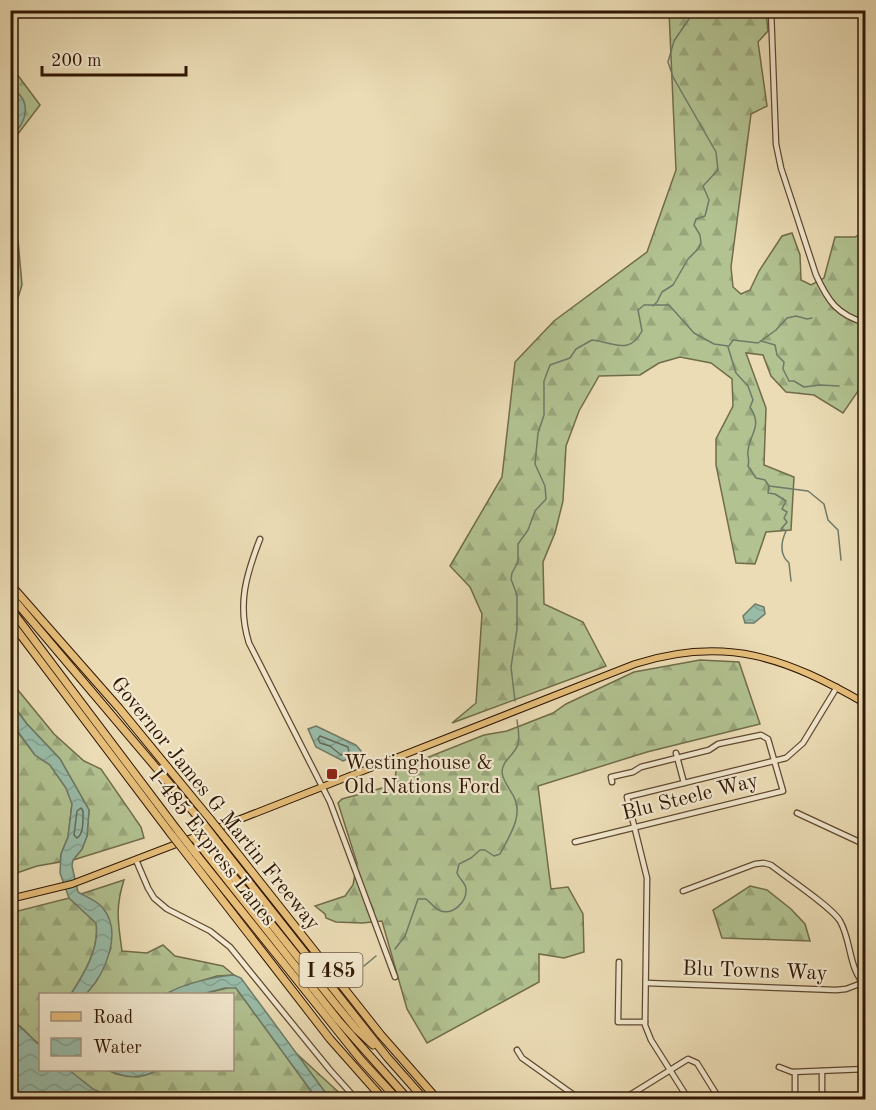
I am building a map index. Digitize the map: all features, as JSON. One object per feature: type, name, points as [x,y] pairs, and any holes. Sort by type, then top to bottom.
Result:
[{"type":"highway","name":"Governor James G Martin Freeway","points":[[10,584],[84,668],[210,819],[393,1049],[438,1100]]},
{"type":"highway","name":"I-485 Express Lanes","points":[[10,595],[202,822],[387,1057],[425,1100]]},
{"type":"highway","name":"I-485 Express Lanes","points":[[10,608],[175,833]]},
{"type":"highway","name":"I 485","points":[[10,621],[193,855],[330,1039],[384,1100]]},
{"type":"highway","points":[[84,668],[133,739]]},
{"type":"highway","points":[[197,836],[358,1032],[387,1057]]},
{"type":"highway","points":[[197,836],[338,1020],[410,1100]]},
{"type":"highway","name":"I-485 Express Lanes","points":[[193,855],[361,1060],[398,1100]]},
{"type":"highway","points":[[330,1039],[361,1060]]},
{"type":"main road","points":[[10,899],[32,895],[88,878],[629,666],[668,655],[713,651],[762,656],[801,669],[866,704]]},
{"type":"street","points":[[771,10],[776,144],[781,168],[823,291],[840,312],[854,320],[866,323]]},
{"type":"street","points":[[260,539],[248,570],[243,592],[242,613],[245,630],[257,662],[322,787],[341,829],[395,977]]},
{"type":"street","points":[[689,1100],[651,1040],[645,1022],[647,878],[627,797],[786,758],[803,743],[837,687]]},
{"type":"street","points":[[612,782],[611,777],[677,755],[709,750],[718,744],[760,735],[768,739],[774,762]]},
{"type":"street","points":[[677,755],[684,783]]},
{"type":"street","name":"Blu Steele Way","points":[[575,842],[783,790],[774,762]]},
{"type":"street","points":[[797,813],[866,846]]},
{"type":"street","points":[[136,860],[154,898],[167,909],[210,931],[230,947],[357,1100]]},
{"type":"street","points":[[684,891],[755,864],[768,863],[831,911],[840,921],[854,970],[864,985]]},
{"type":"street","points":[[620,962],[618,1022],[645,1022]]},
{"type":"street","name":"Blu Towns Way","points":[[646,983],[836,990],[864,985]]},
{"type":"street","points":[[517,1050],[522,1058],[581,1100]]},
{"type":"street","points":[[626,1098],[686,1060],[694,1061],[720,1100]]},
{"type":"street","points":[[779,1067],[795,1072],[866,1070]]},
{"type":"street","points":[[822,1071],[822,1100]]},
{"type":"street","points":[[795,1072],[795,1100]]},
{"type":"green space","points":[[669,11],[766,11],[768,31],[758,42],[767,106],[751,114],[731,267],[733,287],[741,294],[750,290],[759,271],[782,236],[792,233],[800,255],[801,280],[811,285],[824,278],[835,237],[855,237],[866,232],[865,338],[860,340],[865,388],[858,391],[843,413],[814,395],[786,392],[771,376],[763,355],[746,353],[766,408],[764,465],[794,477],[791,530],[766,532],[755,564],[736,563],[716,465],[716,439],[733,406],[732,379],[711,363],[680,357],[659,363],[640,375],[599,376],[579,411],[566,446],[563,501],[555,533],[543,562],[544,604],[583,622],[606,666],[452,723],[476,703],[482,614],[470,587],[450,566],[502,477],[515,362],[554,321],[647,252],[676,170]]},
{"type":"green space","points":[[11,66],[40,105],[11,143]]},
{"type":"green space","points":[[11,232],[18,240],[22,285],[11,320]]},
{"type":"green space","points":[[700,660],[739,662],[760,724],[647,752],[538,786],[551,889],[568,887],[583,914],[584,952],[564,958],[539,954],[539,982],[427,1043],[407,1009],[382,921],[336,922],[326,918],[325,914],[315,906],[345,896],[353,885],[357,863],[338,803],[342,799],[386,787],[395,781],[396,770],[484,735],[507,731],[553,713],[566,704],[634,672]]},
{"type":"green space","points":[[10,674],[18,690],[54,734],[84,761],[101,769],[141,827],[144,838],[73,860],[82,849],[87,836],[89,810],[60,759],[27,724],[11,702]]},
{"type":"green space","points":[[10,722],[35,755],[50,765],[66,788],[72,804],[68,837],[60,862],[37,866],[11,875]]},
{"type":"green space","points":[[124,880],[118,915],[122,951],[147,953],[163,945],[175,956],[223,966],[234,975],[217,976],[168,993],[87,993],[97,980],[111,948],[81,894]]},
{"type":"green space","points":[[750,886],[767,890],[791,909],[805,924],[810,941],[722,938],[713,910]]},
{"type":"green space","points":[[69,898],[96,923],[96,942],[93,951],[86,969],[72,993],[39,993],[39,1044],[11,1020],[10,913]]},
{"type":"green space","points":[[236,988],[317,1099],[150,1100],[142,1098],[123,1100],[92,1089],[70,1071],[110,1071],[138,1077],[154,1071],[234,1071],[234,993],[206,993]]},
{"type":"green space","points":[[297,1054],[346,1099],[330,1099]]},
{"type":"water","points":[[11,88],[22,99],[25,111],[21,124],[11,136],[13,114]]},
{"type":"water","points":[[11,237],[17,253],[18,270],[11,303]]},
{"type":"water","points":[[755,604],[764,607],[765,614],[754,623],[745,623],[743,616]]},
{"type":"water","points":[[10,702],[60,759],[89,810],[87,836],[72,866],[78,892],[100,905],[108,917],[112,940],[100,975],[87,993],[72,993],[86,969],[93,951],[96,942],[96,923],[69,898],[60,873],[61,854],[68,837],[72,804],[66,788],[50,765],[35,755],[11,722]]},
{"type":"water","points":[[316,726],[356,745],[361,751],[360,754],[343,761],[316,747],[308,729]]},
{"type":"water","points":[[234,975],[241,978],[330,1099],[317,1099],[236,988],[206,993],[168,993],[199,981]]},
{"type":"water","points":[[10,1021],[39,1044],[39,1071],[70,1071],[93,1089],[117,1099],[11,1099]]},
{"type":"water","points":[[110,1071],[155,1071],[139,1077],[120,1075]]},
{"type":"waterway","points":[[653,306],[662,292],[673,285],[688,259],[701,243],[700,235],[694,225],[696,219],[705,216],[709,200],[703,186],[718,170],[716,152],[673,77],[668,62],[674,41],[695,10]]},
{"type":"waterway","points":[[515,701],[511,667],[517,629],[517,595],[511,579],[518,562],[518,544],[528,530],[535,511],[546,499],[545,486],[535,464],[538,433],[544,415],[544,381],[550,365],[570,358],[576,349],[592,340],[620,346],[632,343],[642,331],[638,310],[644,305],[669,305],[694,333],[714,344],[728,346]]},
{"type":"waterway","points":[[729,346],[733,340],[758,343],[776,330],[787,318],[796,316],[812,318]]},
{"type":"waterway","points":[[761,341],[775,345],[777,355],[784,362],[783,369],[789,381],[794,381],[804,387],[839,386]]},
{"type":"waterway","points":[[728,347],[736,373],[748,386],[753,400],[750,407],[756,425],[749,444],[748,466],[756,478],[765,480],[769,486],[768,493],[775,494],[786,501],[782,509],[787,512],[784,518],[787,522],[781,529],[786,531],[782,548],[789,563],[791,581]]},
{"type":"waterway","points":[[769,486],[808,491],[824,504],[828,520],[838,530],[841,560]]},
{"type":"waterway","points":[[395,949],[405,936],[418,899],[426,899],[441,911],[454,909],[462,903],[466,894],[465,885],[457,873],[459,864],[480,850],[485,850],[494,856],[500,854],[507,841],[514,827],[517,804],[502,772],[504,764],[518,744],[517,720]]},
{"type":"waterway","points":[[10,749],[16,773],[10,794]]},
{"type":"waterway","points":[[364,966],[376,956]]},
{"type":"place","name":"Westinghouse & Old Nations Ford","points":[[332,774]]}]
